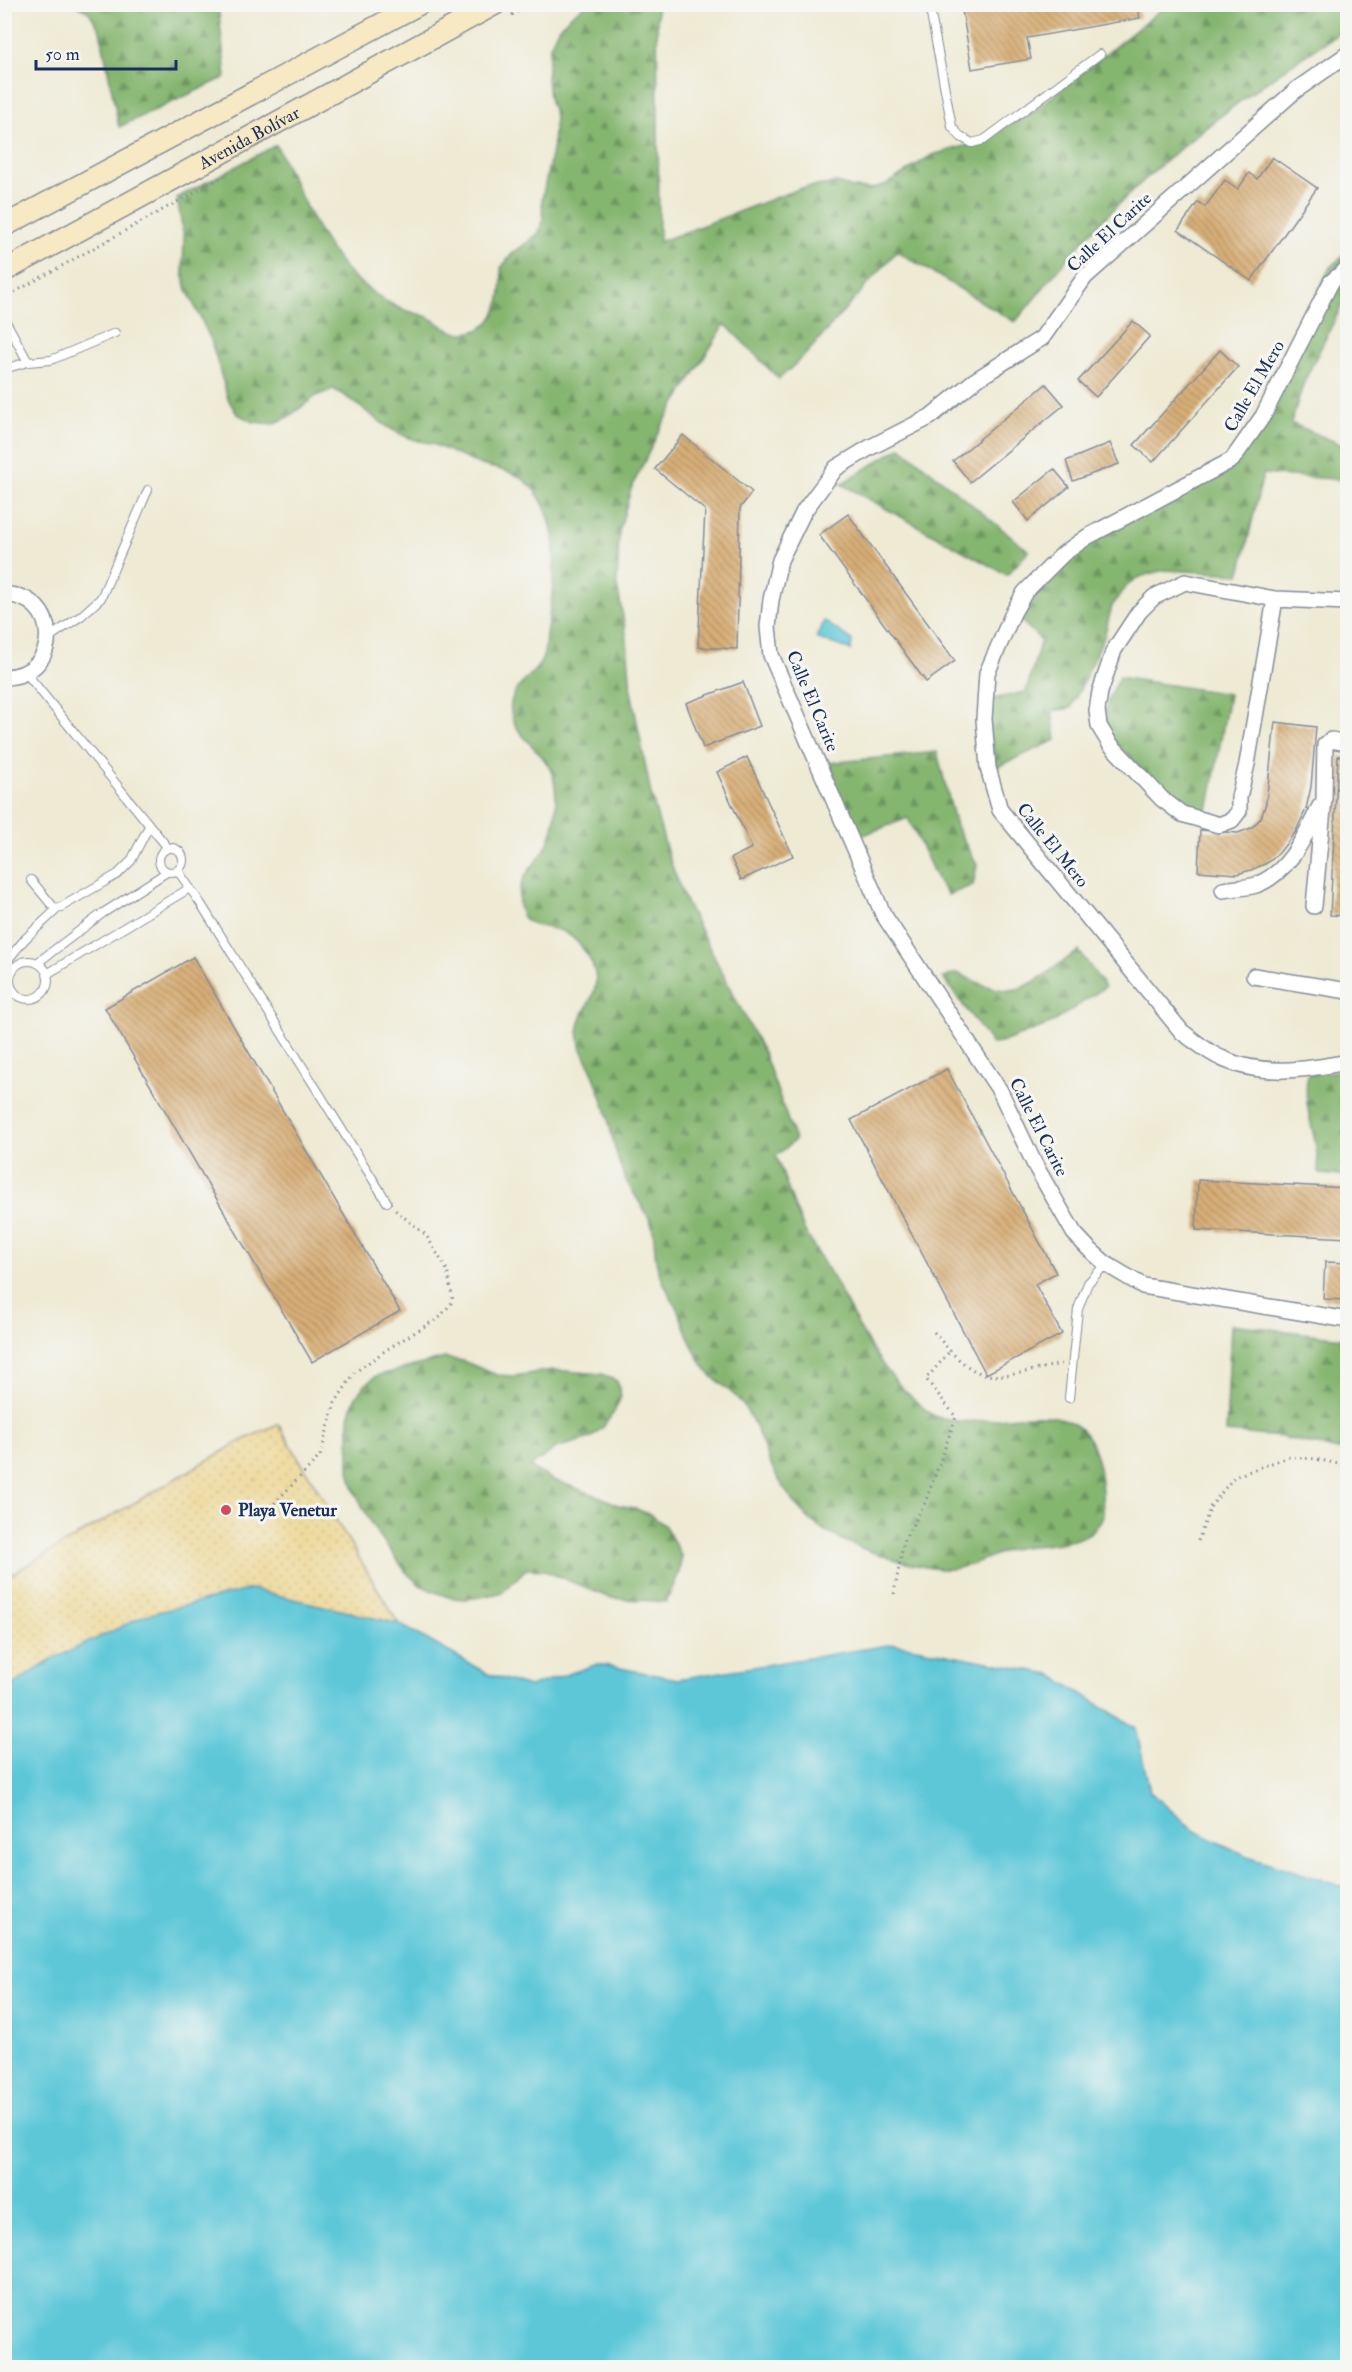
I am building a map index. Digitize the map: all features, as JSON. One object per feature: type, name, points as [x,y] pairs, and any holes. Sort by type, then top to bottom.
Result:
[{"type":"street","name":"Avenida Bolívar","points":[[4,226],[419,4]]},
{"type":"street","name":"Avenida Bolívar","points":[[4,271],[495,4]]},
{"type":"street","name":"Calle El Carite","points":[[1347,54],[1296,90],[1085,277],[1042,338],[974,381],[930,417],[869,448],[836,468],[804,511],[780,560],[771,600],[768,627],[771,655],[883,914],[1000,1091],[1035,1165],[1074,1233],[1106,1264],[1143,1286],[1347,1320]]},
{"type":"street","name":"Calle El Mero","points":[[1347,268],[1331,282],[1263,416],[1232,460],[1087,537],[1063,554],[1024,592],[987,674],[984,719],[988,768],[1000,810],[1182,1032],[1219,1058],[1244,1067],[1278,1071],[1316,1068],[1347,1062]]},
{"type":"street","points":[[1275,599],[1247,764],[1239,797],[1239,811],[1232,820],[1218,825],[1182,813],[1162,799],[1110,744],[1099,726],[1097,710],[1100,692],[1114,650],[1139,612],[1154,597],[1185,582],[1275,599],[1347,602]]},
{"type":"street","points":[[4,596],[19,597],[38,608],[44,617],[48,638],[42,658],[26,673],[4,677]]},
{"type":"street","points":[[1314,906],[1324,798],[1325,745],[1331,740],[1347,743]]},
{"type":"street","points":[[1223,890],[1254,885],[1284,866],[1302,842],[1324,798]]},
{"type":"street","points":[[1254,976],[1347,991]]},
{"type":"lane","points":[[929,4],[952,127],[961,137],[972,143],[984,140],[1100,54]]},
{"type":"lane","points":[[4,318],[28,362]]},
{"type":"lane","points":[[4,369],[28,362],[51,360],[115,333]]},
{"type":"lane","points":[[48,638],[81,616],[101,598],[148,490]]},
{"type":"lane","points":[[26,673],[168,849]]},
{"type":"lane","points":[[5,962],[25,939],[56,910],[118,874],[131,861],[149,826]]},
{"type":"lane","points":[[167,872],[159,865],[160,855],[173,848],[182,856],[183,861],[178,871]]},
{"type":"lane","points":[[37,963],[103,913],[167,872],[178,871]]},
{"type":"lane","points":[[178,871],[387,1202]]},
{"type":"lane","points":[[31,880],[56,910]]},
{"type":"lane","points":[[47,974],[190,888]]},
{"type":"lane","points":[[30,961],[37,963],[47,974],[46,987],[37,997],[23,998],[11,988],[10,980],[15,967],[30,961]]},
{"type":"lane","points":[[5,962],[22,963]]},
{"type":"lane","points":[[4,994],[16,994]]},
{"type":"lane","points":[[1069,1398],[1078,1309],[1088,1283],[1106,1264]]},
{"type":"path","points":[[266,1512],[320,1456],[335,1403],[355,1372],[440,1317],[453,1301],[447,1270],[426,1234],[387,1202]]},
{"type":"path","points":[[934,1332],[950,1351],[976,1373],[998,1378],[1072,1362]]},
{"type":"path","points":[[894,1593],[904,1540],[925,1503],[956,1417],[926,1379],[950,1351]]},
{"type":"path","points":[[1198,1541],[1211,1506],[1234,1477],[1288,1457],[1316,1459],[1347,1466]]},
{"type":"green space","points":[[75,5],[218,5],[226,77],[119,127],[100,30],[89,12]]},
{"type":"green space","points":[[585,5],[657,5],[659,242],[801,188],[837,183],[853,188],[871,189],[887,184],[932,155],[976,143],[1034,111],[1167,5],[1347,5],[1347,28],[1247,96],[1153,172],[1084,239],[1015,322],[897,251],[807,353],[779,379],[725,324],[662,425],[631,489],[619,532],[617,585],[627,639],[631,691],[651,794],[668,855],[684,898],[765,1056],[795,1140],[776,1156],[801,1222],[880,1361],[903,1389],[931,1414],[954,1421],[1044,1416],[1064,1419],[1081,1429],[1093,1447],[1096,1457],[1101,1480],[1103,1515],[1098,1526],[1077,1539],[1012,1549],[958,1568],[924,1567],[880,1555],[838,1538],[809,1519],[787,1493],[774,1471],[754,1423],[745,1408],[704,1368],[660,1275],[651,1223],[624,1175],[605,1107],[580,1043],[578,1032],[580,1023],[595,989],[596,980],[590,959],[575,940],[566,933],[527,921],[519,908],[520,888],[549,840],[556,805],[551,769],[521,734],[511,714],[513,696],[540,663],[545,648],[553,583],[554,548],[548,515],[541,500],[530,485],[517,475],[478,464],[439,446],[400,434],[333,389],[316,396],[288,417],[273,424],[254,422],[237,414],[228,399],[211,340],[187,290],[183,273],[184,238],[177,198],[276,145],[326,242],[358,281],[389,303],[425,316],[452,331],[462,333],[484,327],[496,311],[501,290],[501,268],[512,254],[539,233],[543,218],[542,199],[553,146],[555,116],[549,98],[547,79],[550,46],[557,31],[568,18]]},
{"type":"green space","points":[[1347,253],[1347,295],[1304,382],[1291,423],[1347,447],[1347,480],[1263,474],[1240,574],[1164,570],[1142,576],[1129,583],[1112,606],[1104,637],[1071,708],[1052,711],[1056,740],[988,771],[986,700],[1026,692],[1041,640],[1019,619],[1070,559],[1093,540],[1145,511],[1190,491],[1217,474],[1236,457],[1296,341],[1330,267]]},
{"type":"green space","points":[[901,447],[1029,551],[1007,575],[841,484]]},
{"type":"green space","points":[[1119,677],[1229,694],[1209,806],[1204,813],[1176,805],[1107,734],[1104,717],[1108,701]]},
{"type":"green space","points":[[937,752],[956,826],[977,865],[973,885],[948,895],[938,881],[908,818],[853,839],[819,764]]},
{"type":"green space","points":[[1079,951],[1105,987],[1050,1024],[1000,1043],[992,1044],[943,978],[957,973],[996,989],[1010,990],[1037,980]]},
{"type":"green space","points":[[1347,1070],[1347,1176],[1319,1174],[1307,1099],[1308,1074]]},
{"type":"green space","points":[[1231,1324],[1342,1338],[1343,1451],[1282,1437],[1226,1432]]},
{"type":"green space","points":[[445,1358],[463,1361],[497,1375],[514,1376],[553,1370],[602,1374],[617,1381],[621,1397],[603,1427],[590,1438],[556,1448],[530,1467],[551,1479],[651,1515],[665,1526],[681,1555],[679,1573],[666,1602],[610,1598],[543,1570],[526,1569],[503,1592],[467,1599],[451,1598],[420,1585],[406,1572],[372,1525],[354,1490],[349,1471],[349,1417],[354,1400],[363,1387],[376,1376]]},
{"type":"sand","name":"Playa Venetur","points":[[278,1424],[399,1624],[251,1589],[53,1659],[5,1690],[5,1578],[239,1442]]},
{"type":"water","points":[[824,621],[852,640],[851,650],[816,638]]},
{"type":"water","points":[[251,1589],[399,1624],[488,1674],[529,1687],[598,1664],[678,1679],[895,1644],[1050,1674],[1136,1728],[1150,1792],[1195,1831],[1245,1855],[1347,1888],[1347,2367],[5,2367],[5,1690],[53,1659],[146,1615]]},
{"type":"building","points":[[961,4],[1137,4],[1140,18],[1027,38],[1031,59],[972,69]]},
{"type":"building","points":[[1272,157],[1317,188],[1251,281],[1178,230],[1198,202],[1205,207],[1225,180],[1238,189],[1249,173],[1257,179]]},
{"type":"building","points":[[1133,321],[1150,336],[1096,397],[1078,381]]},
{"type":"building","points":[[1220,350],[1238,367],[1153,462],[1134,445]]},
{"type":"building","points":[[1046,384],[1064,405],[970,482],[953,461]]},
{"type":"building","points":[[683,435],[752,492],[740,508],[737,649],[698,647],[705,510],[655,469]]},
{"type":"building","points":[[1110,443],[1119,464],[1073,481],[1066,461]]},
{"type":"building","points":[[1054,469],[1069,487],[1028,521],[1013,502]]},
{"type":"building","points":[[848,514],[955,661],[926,682],[819,535]]},
{"type":"building","points":[[743,682],[760,726],[703,748],[686,703]]},
{"type":"building","points":[[1275,722],[1316,727],[1311,787],[1306,809],[1296,831],[1279,853],[1267,863],[1251,870],[1237,874],[1198,871],[1200,830],[1238,833],[1251,828],[1261,818],[1266,803]]},
{"type":"building","points":[[1338,756],[1348,757],[1348,916],[1330,915]]},
{"type":"building","points":[[747,757],[793,856],[741,880],[731,858],[752,848],[717,772]]},
{"type":"building","points":[[193,957],[400,1311],[312,1362],[105,1008]]},
{"type":"building","points":[[947,1069],[1056,1273],[1035,1284],[1062,1334],[986,1374],[851,1120]]},
{"type":"building","points":[[1198,1180],[1348,1188],[1348,1238],[1196,1230]]},
{"type":"building","points":[[1325,1262],[1348,1263],[1348,1300],[1323,1299]]},
{"type":"place","name":"Playa Venetur","points":[[226,1510]]}]
